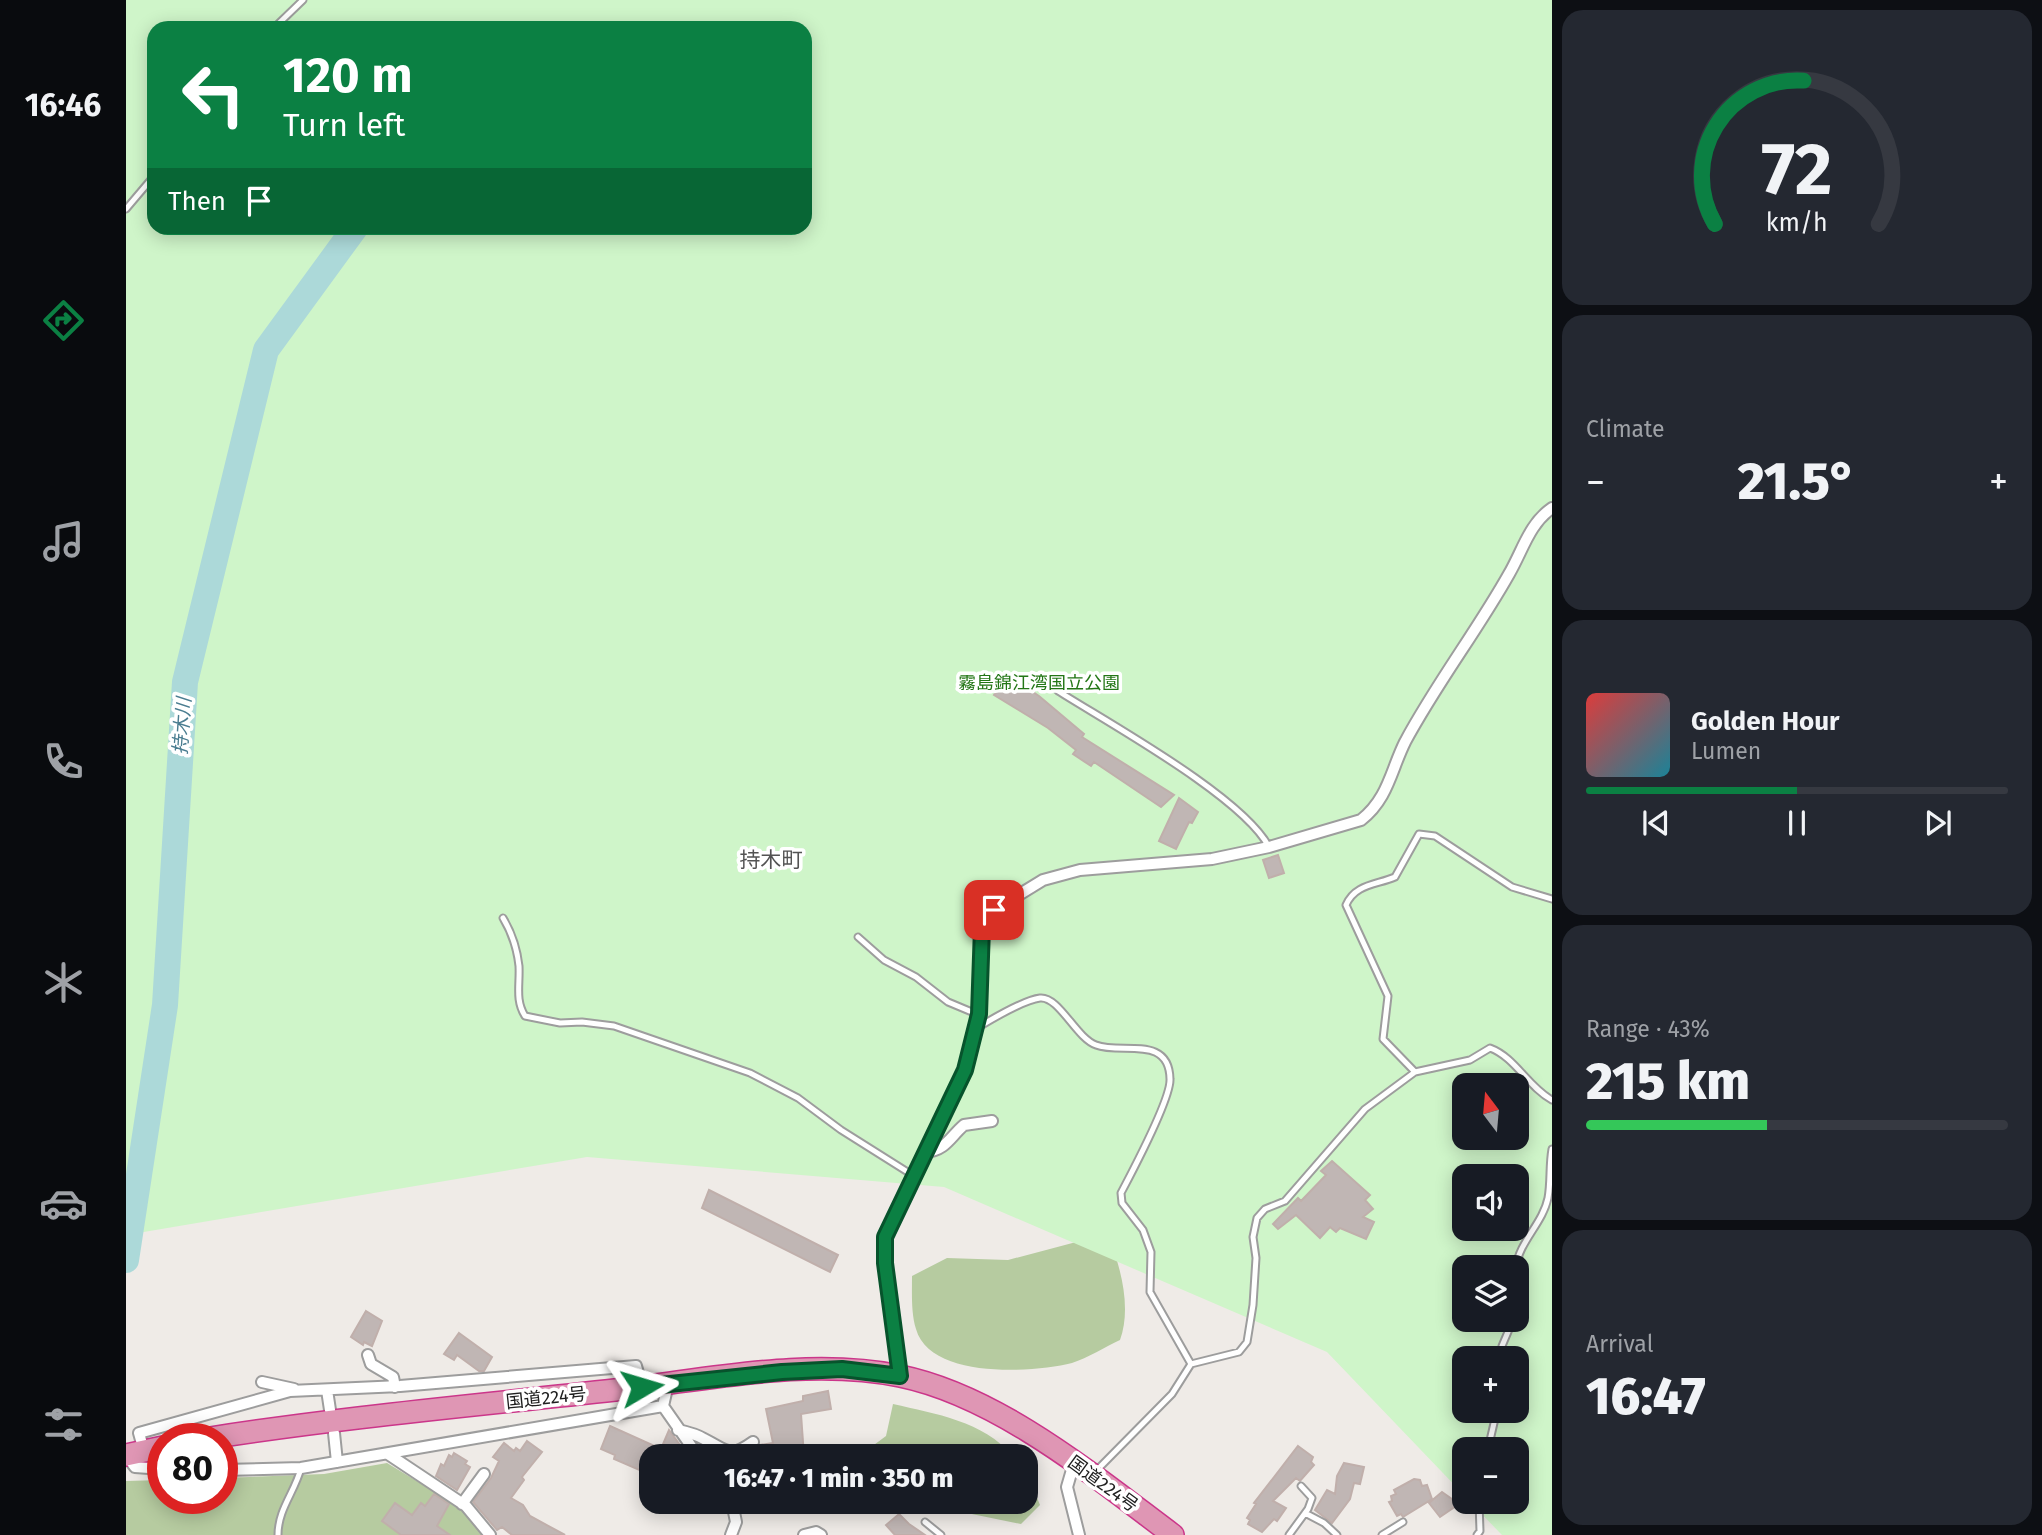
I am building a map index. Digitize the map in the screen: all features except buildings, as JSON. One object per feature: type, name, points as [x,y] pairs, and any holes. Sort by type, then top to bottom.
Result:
[{"type":"highway","name":"国道224号","points":[[238,1434],[668,1384],[830,1370],[900,1376],[965,1398],[1000,1416],[1074,1463],[1173,1535]]},
{"type":"street","points":[[900,1376],[885,1263],[885,1237],[965,1070],[979,1014],[982,928],[994,910],[1043,880],[1080,870],[1212,859],[1269,847],[1361,820],[1373,811],[1385,794],[1405,743],[1509,574],[1537,518],[1552,508]]},
{"type":"street","points":[[926,1152],[937,1151],[948,1144],[964,1125],[992,1121]]},
{"type":"street","points":[[368,1355],[371,1364],[393,1377],[395,1387]]},
{"type":"street","points":[[147,1468],[135,1467],[140,1452],[139,1433],[300,1391],[395,1387],[636,1366],[642,1387]]},
{"type":"street","points":[[262,1382],[300,1391]]},
{"type":"street","points":[[668,1384],[663,1406],[689,1444]]},
{"type":"street","points":[[327,1390],[330,1410]]},
{"type":"street","points":[[238,1470],[300,1468],[663,1406]]},
{"type":"street","points":[[678,1430],[702,1437],[727,1453],[738,1453],[753,1442]]},
{"type":"street","points":[[334,1433],[337,1462]]},
{"type":"street","points":[[388,1454],[463,1504],[490,1535]]},
{"type":"street","points":[[1074,1463],[1067,1487],[1079,1535]]},
{"type":"street","points":[[463,1504],[484,1474]]},
{"type":"street","points":[[732,1535],[736,1522],[734,1514]]},
{"type":"street","points":[[804,1535],[816,1532],[821,1535]]},
{"type":"lane","points":[[281,21],[303,0]]},
{"type":"lane","points":[[126,209],[147,184]]},
{"type":"lane","points":[[1058,691],[1175,766],[1251,821],[1269,847]]},
{"type":"lane","points":[[1415,1072],[1383,1039],[1388,996],[1346,905],[1350,895],[1366,885],[1395,877],[1419,834],[1425,833],[1435,836],[1512,887],[1552,898]]},
{"type":"lane","points":[[503,918],[513,935],[519,965],[518,1004],[525,1016],[560,1023],[582,1021],[614,1026],[750,1073],[798,1098],[841,1130],[914,1176]]},
{"type":"lane","points":[[858,937],[884,960],[916,976],[948,1002],[979,1014]]},
{"type":"lane","points":[[975,1029],[1041,998],[1053,1001],[1080,1036],[1097,1046],[1147,1048],[1160,1056],[1167,1066],[1170,1080],[1162,1103],[1121,1193],[1122,1203],[1143,1230],[1151,1252],[1150,1292],[1191,1364]]},
{"type":"lane","points":[[1092,1476],[1172,1394],[1191,1364],[1239,1352],[1247,1342],[1256,1258],[1253,1237],[1258,1218],[1265,1209],[1285,1201],[1296,1184],[1365,1109],[1415,1072],[1470,1060],[1490,1048],[1500,1052],[1543,1095],[1552,1100]]},
{"type":"lane","points":[[1518,1255],[1536,1227],[1548,1197],[1548,1170],[1552,1149]]},
{"type":"lane","points":[[278,1535],[282,1508],[297,1484],[300,1468]]},
{"type":"lane","points":[[1289,1535],[1312,1498],[1301,1486]]},
{"type":"lane","points":[[1305,1513],[1324,1523],[1337,1535]]},
{"type":"lane","points":[[1478,1535],[1479,1514]]},
{"type":"lane","points":[[925,1522],[941,1535]]},
{"type":"lane","points":[[1382,1535],[1403,1522]]},
{"type":"green space","name":"霧島錦江湾国立公園","points":[[126,0],[1552,0],[1552,1535],[1502,1535],[1482,1514],[1529,1514],[1529,1437],[1452,1437],[1452,1482],[1327,1352],[944,1187],[587,1157],[126,1235]]},
{"type":"green space","points":[[1095,1237],[1111,1243],[1119,1266],[1125,1304],[1120,1340],[1072,1363],[1009,1370],[961,1364],[941,1357],[925,1345],[914,1323],[912,1276],[947,1258],[1008,1260]]},
{"type":"green space","points":[[893,1404],[958,1421],[1001,1444],[875,1444],[886,1436]]},
{"type":"green space","points":[[387,1463],[466,1511],[484,1535],[126,1535],[126,1481],[147,1480],[147,1514],[238,1514],[238,1477],[324,1474]]},
{"type":"green space","points":[[972,1514],[1031,1514],[1021,1524]]},
{"type":"waterway","name":"持木川","points":[[126,1260],[165,1005],[185,682],[266,350],[350,235]]},
{"type":"district","name":"持木町","points":[[771,860]]},
{"type":"route","points":[[642,1387],[782,1372],[842,1369],[900,1376],[900,1355],[885,1263],[885,1237],[891,1220],[951,1105],[965,1070],[979,1014],[982,928],[994,910]]}]
